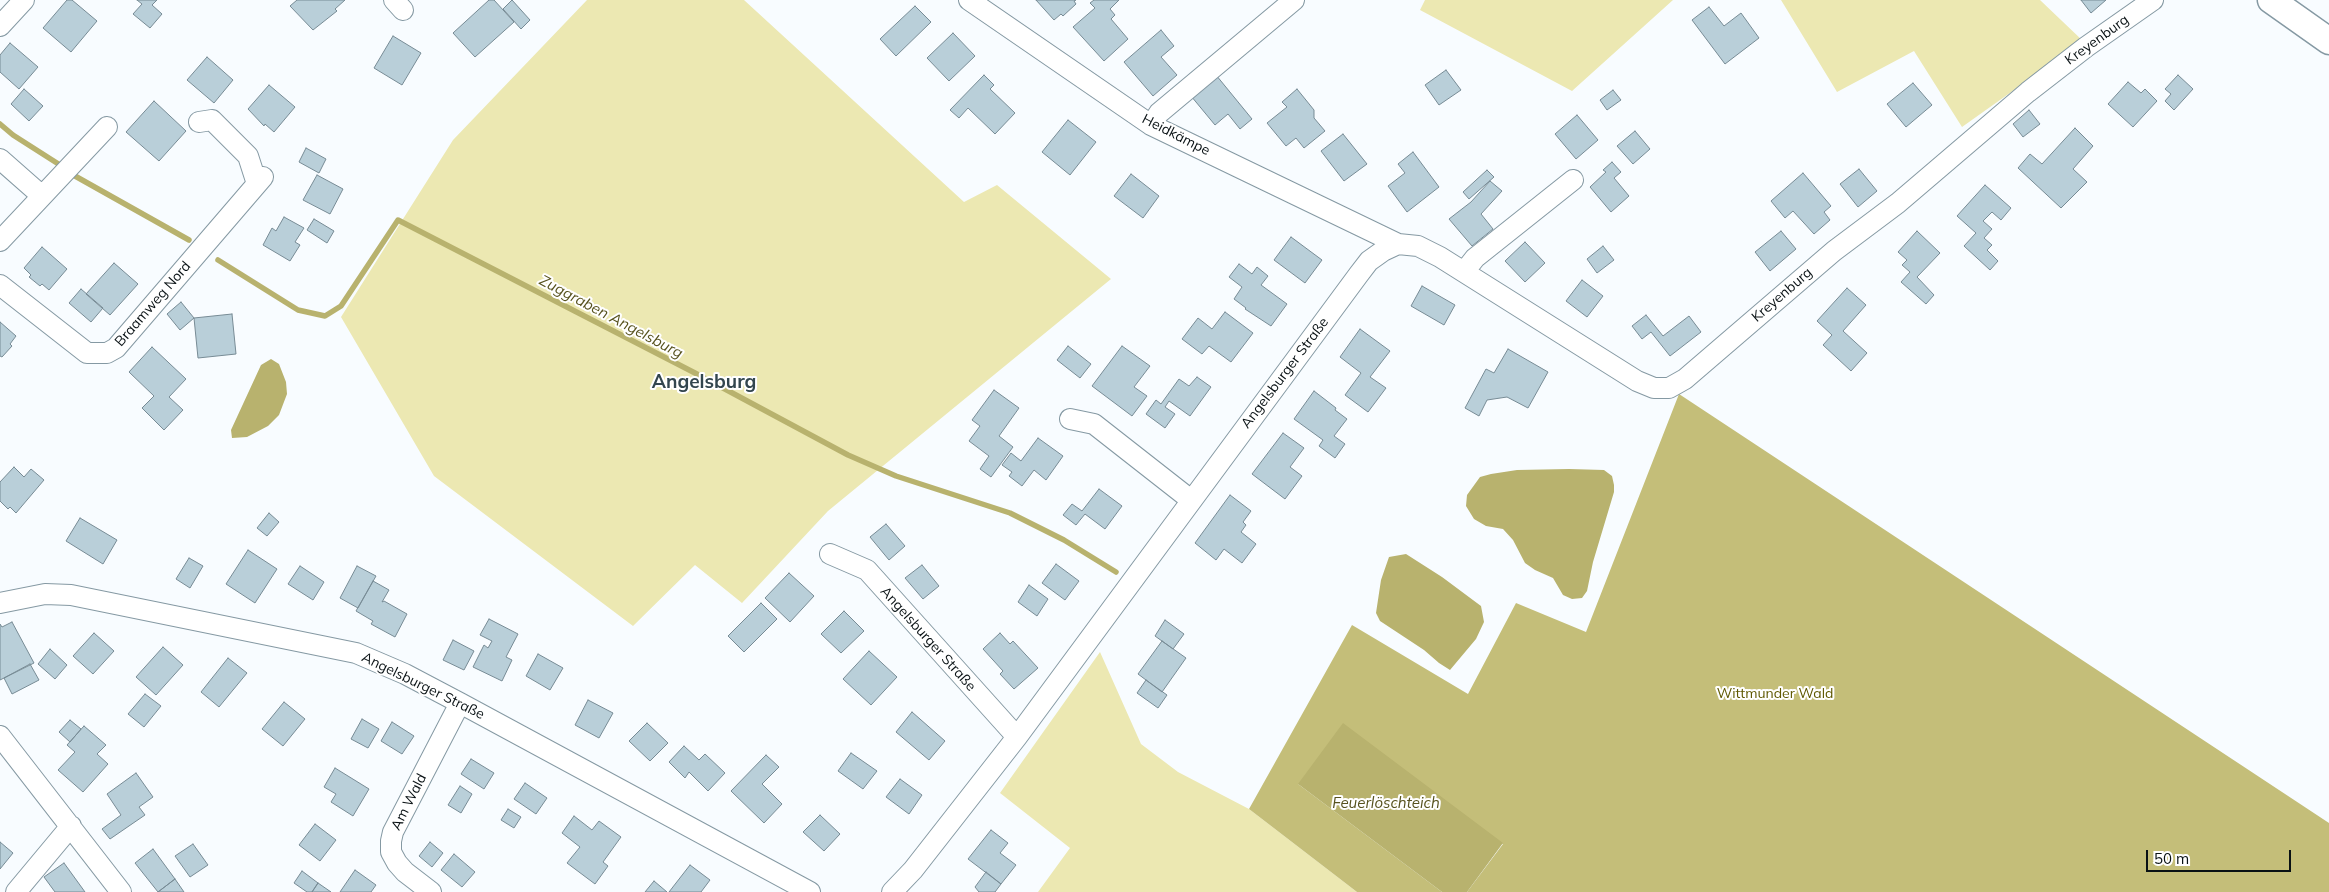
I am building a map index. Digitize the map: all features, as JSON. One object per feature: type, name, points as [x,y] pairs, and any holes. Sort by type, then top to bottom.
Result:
[{"type":"main road","points":[[2271,0],[2329,41]]},
{"type":"street","points":[[0,26],[24,0]]},
{"type":"street","name":"Heidkämpe","points":[[969,0],[1151,125],[1390,247]]},
{"type":"street","points":[[1151,125],[1159,114],[1294,0]]},
{"type":"street","name":"Kreyenburg","points":[[1390,247],[1418,246],[1464,272],[1638,381],[1654,388],[1670,388],[1685,379],[1834,251],[1898,203],[2028,92],[2086,47],[2154,0]]},
{"type":"street","name":"Braamweg Nord","points":[[0,285],[86,353],[107,353],[116,348],[260,180],[248,156],[212,120],[198,122]]},
{"type":"street","points":[[0,241],[106,126]]},
{"type":"street","points":[[0,159],[42,196]]},
{"type":"street","points":[[1464,272],[1475,258],[1573,180]]},
{"type":"street","name":"Angelsburger Straße","points":[[892,892],[913,870],[1017,737],[1358,274],[1369,261],[1390,247]]},
{"type":"street","points":[[1070,419],[1094,424],[1191,500]]},
{"type":"street","name":"Angelsburger Straße","points":[[830,554],[867,570],[1017,737]]},
{"type":"street","name":"Angelsburger Straße","points":[[0,603],[45,594],[71,595],[356,653],[460,703],[810,892]]},
{"type":"street","name":"Am Wald","points":[[431,892],[405,872],[397,863],[391,852],[390,841],[460,703]]},
{"type":"street","points":[[0,736],[121,892]]},
{"type":"street","points":[[16,892],[71,826]]},
{"type":"shaded area","points":[[587,0],[744,0],[964,202],[997,185],[1111,279],[828,511],[742,603],[695,565],[633,626],[434,476],[341,317],[453,140]]},
{"type":"shaded area","points":[[1425,0],[1673,0],[1572,91],[1420,10]]},
{"type":"shaded area","points":[[1781,0],[2040,0],[2083,41],[1962,127],[1914,51],[1837,92]]},
{"type":"shaded area","points":[[1100,652],[1141,744],[1178,772],[1249,809],[1357,892],[1038,892],[1070,848],[1000,793]]},
{"type":"green space","name":"Wittmunder Wald","points":[[1679,394],[2329,823],[2329,892],[1467,892],[1503,844],[1298,784],[1442,892],[1357,892],[1249,809],[1352,625],[1468,694],[1516,603],[1586,632]]},
{"type":"water","points":[[271,359],[279,364],[286,382],[287,394],[279,415],[268,426],[247,437],[232,438],[231,430],[261,365]]},
{"type":"water","points":[[1517,470],[1604,470],[1612,476],[1614,485],[1614,492],[1593,562],[1587,591],[1582,598],[1572,599],[1563,595],[1553,578],[1525,563],[1513,540],[1503,529],[1486,526],[1474,519],[1466,506],[1467,495],[1480,477]]},
{"type":"water","points":[[1406,554],[1442,577],[1481,606],[1484,622],[1476,639],[1450,670],[1380,621],[1376,613],[1381,580],[1389,557]]},
{"type":"water","name":"Feuerlöschteich","points":[[1343,723],[1503,843],[1467,892],[1442,892],[1298,784]]},
{"type":"building","points":[[67,0],[72,0],[97,21],[71,52],[43,28]]},
{"type":"building","points":[[137,0],[157,0],[152,5],[162,14],[150,28],[133,14],[142,4]]},
{"type":"building","points":[[297,0],[345,0],[335,9],[337,11],[313,30],[290,6]]},
{"type":"building","points":[[489,0],[494,0],[514,22],[475,57],[453,33]]},
{"type":"building","points":[[512,0],[530,20],[521,29],[503,9]]},
{"type":"building","points":[[1036,0],[1076,0],[1074,1],[1076,4],[1063,16],[1061,14],[1054,20]]},
{"type":"building","points":[[1094,0],[1119,0],[1110,9],[1115,15],[1111,19],[1128,39],[1104,61],[1073,27],[1095,8],[1090,3]]},
{"type":"building","points":[[2081,0],[2106,0],[2091,13]]},
{"type":"building","points":[[915,6],[931,22],[896,56],[880,39]]},
{"type":"building","points":[[1709,7],[1724,26],[1741,13],[1759,38],[1725,64],[1692,20]]},
{"type":"building","points":[[1161,30],[1174,46],[1161,57],[1177,75],[1153,96],[1124,62]]},
{"type":"building","points":[[953,33],[975,56],[949,81],[927,58]]},
{"type":"building","points":[[393,36],[421,53],[402,85],[374,68]]},
{"type":"building","points":[[10,43],[38,67],[19,89],[0,72],[0,55]]},
{"type":"building","points":[[207,57],[233,80],[214,103],[187,80]]},
{"type":"building","points":[[1446,70],[1461,90],[1439,105],[1425,85]]},
{"type":"building","points":[[984,75],[994,85],[990,89],[1015,113],[995,134],[968,108],[959,118],[950,110]]},
{"type":"building","points":[[1216,75],[1252,119],[1240,129],[1228,114],[1215,125],[1191,96]]},
{"type":"building","points":[[2178,75],[2193,89],[2174,110],[2165,101],[2171,94],[2165,89]]},
{"type":"building","points":[[2128,82],[2141,93],[2145,89],[2157,101],[2133,127],[2108,104]]},
{"type":"building","points":[[1913,83],[1932,105],[1906,127],[1887,104]]},
{"type":"building","points":[[269,85],[295,107],[274,132],[265,124],[264,126],[248,109]]},
{"type":"building","points":[[24,89],[43,106],[29,121],[11,104]]},
{"type":"building","points":[[1297,89],[1314,110],[1314,118],[1325,131],[1304,148],[1296,138],[1286,146],[1267,123],[1287,107],[1282,102]]},
{"type":"building","points":[[1613,90],[1621,100],[1607,110],[1600,100]]},
{"type":"building","points":[[154,101],[186,131],[159,161],[126,132]]},
{"type":"building","points":[[2029,110],[2040,124],[2023,137],[2013,124]]},
{"type":"building","points":[[1577,115],[1598,140],[1576,159],[1555,134]]},
{"type":"building","points":[[1068,120],[1096,142],[1070,175],[1042,152]]},
{"type":"building","points":[[2075,128],[2093,146],[2073,169],[2087,182],[2061,208],[2018,168],[2030,154],[2042,164]]},
{"type":"building","points":[[1635,131],[1650,149],[1633,164],[1617,146]]},
{"type":"building","points":[[1343,134],[1367,164],[1344,181],[1321,151]]},
{"type":"building","points":[[306,148],[326,159],[319,173],[299,162]]},
{"type":"building","points":[[1413,152],[1439,187],[1407,212],[1388,186],[1405,173],[1398,164]]},
{"type":"building","points":[[1612,162],[1621,172],[1614,178],[1629,196],[1611,212],[1590,187],[1606,172],[1603,170]]},
{"type":"building","points":[[1859,169],[1877,191],[1858,207],[1840,184]]},
{"type":"building","points":[[1487,170],[1494,177],[1469,199],[1463,192]]},
{"type":"building","points":[[1803,173],[1831,206],[1824,212],[1830,220],[1814,234],[1793,211],[1785,218],[1771,201]]},
{"type":"building","points":[[1131,174],[1159,196],[1143,218],[1114,196]]},
{"type":"building","points":[[317,175],[343,189],[330,214],[303,200]]},
{"type":"building","points":[[1490,181],[1502,191],[1481,214],[1493,229],[1472,246],[1449,219],[1471,202]]},
{"type":"building","points":[[1985,185],[2011,208],[2001,220],[1992,212],[1983,221],[1992,229],[1984,238],[1992,245],[1987,250],[1998,261],[1990,270],[1964,246],[1976,233],[1957,216]]},
{"type":"building","points":[[284,217],[304,228],[295,242],[300,245],[290,261],[263,245],[272,228],[276,231]]},
{"type":"building","points":[[314,219],[334,231],[327,243],[307,230]]},
{"type":"building","points":[[1781,231],[1796,249],[1770,271],[1755,252]]},
{"type":"building","points":[[1917,231],[1940,253],[1917,277],[1934,295],[1926,304],[1901,282],[1910,272],[1902,265],[1907,260],[1898,252]]},
{"type":"building","points":[[1291,237],[1322,260],[1305,283],[1274,260]]},
{"type":"building","points":[[1525,242],[1545,263],[1525,282],[1505,261]]},
{"type":"building","points":[[1603,246],[1614,260],[1597,273],[1587,259]]},
{"type":"building","points":[[42,247],[67,269],[49,290],[42,284],[40,286],[29,277],[31,275],[24,268]]},
{"type":"building","points":[[114,263],[138,284],[110,315],[86,294]]},
{"type":"building","points":[[1239,264],[1252,274],[1257,267],[1268,276],[1261,285],[1287,304],[1271,326],[1245,309],[1234,299],[1242,287],[1229,277]]},
{"type":"building","points":[[1582,280],[1603,296],[1587,317],[1566,301]]},
{"type":"building","points":[[1422,286],[1455,305],[1444,325],[1411,306]]},
{"type":"building","points":[[1847,288],[1866,305],[1843,331],[1867,353],[1851,371],[1823,345],[1832,335],[1817,321]]},
{"type":"building","points":[[81,289],[103,308],[91,322],[69,303]]},
{"type":"building","points":[[181,302],[194,318],[180,330],[167,314]]},
{"type":"building","points":[[1225,312],[1253,333],[1231,362],[1209,346],[1202,354],[1182,339],[1198,318],[1212,329]]},
{"type":"building","points":[[232,314],[236,354],[198,358],[194,318]]},
{"type":"building","points":[[1646,315],[1663,336],[1689,316],[1701,332],[1670,356],[1651,332],[1642,339],[1632,326]]},
{"type":"building","points":[[0,322],[16,336],[10,344],[12,346],[2,357],[0,356]]},
{"type":"building","points":[[1360,329],[1390,351],[1370,377],[1386,388],[1368,412],[1345,395],[1361,373],[1340,357]]},
{"type":"building","points":[[1068,346],[1091,364],[1080,378],[1057,360]]},
{"type":"building","points":[[1122,346],[1150,366],[1134,387],[1147,396],[1132,416],[1092,386]]},
{"type":"building","points":[[152,347],[186,379],[169,397],[183,410],[164,430],[142,408],[154,396],[129,372]]},
{"type":"building","points":[[1508,349],[1548,372],[1528,408],[1507,397],[1487,400],[1479,416],[1465,408],[1486,369],[1494,373]]},
{"type":"building","points":[[1197,377],[1211,387],[1190,416],[1169,401],[1165,407],[1175,414],[1165,428],[1146,414],[1156,400],[1161,404],[1179,379],[1189,386]]},
{"type":"building","points":[[994,390],[1019,408],[999,436],[1013,447],[991,477],[980,469],[989,456],[969,441],[980,426],[972,420]]},
{"type":"building","points":[[1314,391],[1347,419],[1334,436],[1345,444],[1335,458],[1319,446],[1323,440],[1294,419]]},
{"type":"building","points":[[1283,433],[1304,448],[1290,467],[1302,476],[1285,499],[1252,474]]},
{"type":"building","points":[[1038,438],[1063,456],[1046,480],[1034,470],[1022,486],[1009,476],[1012,472],[1002,465],[1011,453],[1021,461]]},
{"type":"building","points":[[14,467],[24,477],[31,469],[44,480],[16,513],[10,507],[8,509],[0,501],[0,482]]},
{"type":"building","points":[[1099,489],[1122,506],[1105,529],[1085,514],[1076,525],[1063,515],[1072,504],[1082,511]]},
{"type":"building","points":[[1230,495],[1251,511],[1243,522],[1246,525],[1241,532],[1256,544],[1242,563],[1224,549],[1216,560],[1195,543]]},
{"type":"building","points":[[269,513],[279,522],[267,536],[257,528]]},
{"type":"building","points":[[80,518],[117,540],[103,564],[66,541]]},
{"type":"building","points":[[886,524],[905,546],[889,560],[870,537]]},
{"type":"building","points":[[248,550],[277,569],[255,603],[226,584]]},
{"type":"building","points":[[189,558],[203,566],[190,588],[176,579]]},
{"type":"building","points":[[1056,564],[1079,581],[1065,600],[1042,583]]},
{"type":"building","points":[[922,565],[939,586],[923,599],[905,578]]},
{"type":"building","points":[[300,566],[324,582],[313,600],[288,584]]},
{"type":"building","points":[[357,566],[376,576],[358,608],[340,598]]},
{"type":"building","points":[[789,573],[814,596],[790,622],[765,598]]},
{"type":"building","points":[[373,581],[389,590],[382,602],[384,601],[407,614],[395,637],[371,624],[373,621],[356,611]]},
{"type":"building","points":[[1029,585],[1048,599],[1037,616],[1018,602]]},
{"type":"building","points":[[761,603],[777,619],[744,652],[728,636]]},
{"type":"building","points":[[844,611],[864,631],[841,653],[821,634]]},
{"type":"building","points":[[489,619],[518,634],[506,657],[512,660],[502,681],[473,667],[484,645],[488,648],[492,641],[480,635]]},
{"type":"building","points":[[1165,620],[1184,634],[1173,649],[1155,636]]},
{"type":"building","points":[[12,622],[34,663],[0,680],[0,624],[2,627]]},
{"type":"building","points":[[94,633],[114,651],[93,674],[73,656]]},
{"type":"building","points":[[1000,633],[1010,644],[1013,641],[1038,668],[1014,689],[1000,674],[1003,671],[983,649]]},
{"type":"building","points":[[453,640],[474,651],[464,670],[443,660]]},
{"type":"building","points":[[1162,641],[1186,658],[1162,692],[1138,674]]},
{"type":"building","points":[[163,647],[183,665],[156,695],[136,677]]},
{"type":"building","points":[[50,649],[67,665],[55,679],[38,664]]},
{"type":"building","points":[[869,651],[897,677],[871,705],[843,679]]},
{"type":"building","points":[[538,654],[563,668],[550,690],[526,676]]},
{"type":"building","points":[[228,658],[247,673],[219,707],[201,692]]},
{"type":"building","points":[[30,664],[39,680],[12,694],[4,678]]},
{"type":"building","points":[[1146,680],[1167,695],[1158,708],[1137,693]]},
{"type":"building","points":[[145,694],[161,706],[144,727],[128,714]]},
{"type":"building","points":[[588,700],[613,713],[599,738],[575,725]]},
{"type":"building","points":[[284,702],[305,719],[283,746],[262,729]]},
{"type":"building","points":[[912,712],[945,741],[929,760],[896,732]]},
{"type":"building","points":[[362,719],[379,729],[368,748],[351,739]]},
{"type":"building","points":[[70,720],[81,729],[70,742],[59,732]]},
{"type":"building","points":[[392,722],[414,736],[402,754],[381,741]]},
{"type":"building","points":[[647,723],[668,743],[650,761],[629,741]]},
{"type":"building","points":[[84,726],[106,745],[97,754],[108,764],[83,792],[58,770],[75,752],[67,745]]},
{"type":"building","points":[[684,746],[699,760],[705,754],[725,773],[708,791],[689,772],[685,778],[669,762]]},
{"type":"building","points":[[851,753],[877,771],[863,789],[838,771]]},
{"type":"building","points":[[766,755],[779,767],[762,784],[782,804],[764,823],[731,791]]},
{"type":"building","points":[[471,759],[494,773],[484,789],[461,774]]},
{"type":"building","points":[[335,768],[369,789],[353,816],[331,802],[336,794],[324,787]]},
{"type":"building","points":[[136,773],[153,797],[139,807],[145,815],[110,839],[102,829],[121,815],[107,794]]},
{"type":"building","points":[[900,779],[922,795],[909,814],[886,797]]},
{"type":"building","points":[[525,783],[547,798],[536,814],[514,799]]},
{"type":"building","points":[[460,786],[472,794],[461,813],[448,805]]},
{"type":"building","points":[[508,809],[521,817],[514,828],[501,820]]},
{"type":"building","points":[[820,815],[840,834],[824,851],[803,832]]},
{"type":"building","points":[[574,816],[592,830],[599,821],[621,837],[603,862],[608,866],[595,884],[567,863],[580,847],[562,833]]},
{"type":"building","points":[[315,824],[336,840],[320,861],[299,845]]},
{"type":"building","points":[[991,830],[1008,843],[1000,853],[1016,865],[1001,884],[968,859]]},
{"type":"building","points":[[0,842],[13,853],[0,869]]},
{"type":"building","points":[[430,842],[443,853],[432,867],[419,856]]},
{"type":"building","points":[[193,844],[208,865],[190,877],[175,856]]},
{"type":"building","points":[[153,849],[175,879],[158,892],[135,863]]},
{"type":"building","points":[[454,854],[475,872],[462,887],[441,870]]},
{"type":"building","points":[[64,863],[85,892],[55,892],[44,877]]},
{"type":"building","points":[[690,865],[710,880],[701,892],[669,892]]},
{"type":"building","points":[[355,870],[376,885],[371,892],[340,892]]},
{"type":"building","points":[[302,871],[318,883],[312,892],[307,892],[294,883]]},
{"type":"building","points":[[986,872],[1001,884],[995,892],[979,892],[975,887]]},
{"type":"building","points":[[175,879],[184,892],[158,892]]},
{"type":"building","points":[[654,881],[667,892],[645,892]]},
{"type":"building","points":[[318,883],[331,892],[312,892]]},
{"type":"waterway","name":"Zuggraben Angelsburg","points":[[0,124],[13,135],[60,165]]},
{"type":"waterway","name":"Zuggraben Angelsburg","points":[[75,176],[189,240]]},
{"type":"waterway","name":"Zuggraben Angelsburg","points":[[218,260],[298,310],[325,316],[341,306],[398,220],[695,373],[848,455],[896,476],[1010,513],[1064,540],[1116,572]]},
{"type":"district","name":"Angelsburg","points":[[704,382]]}]
